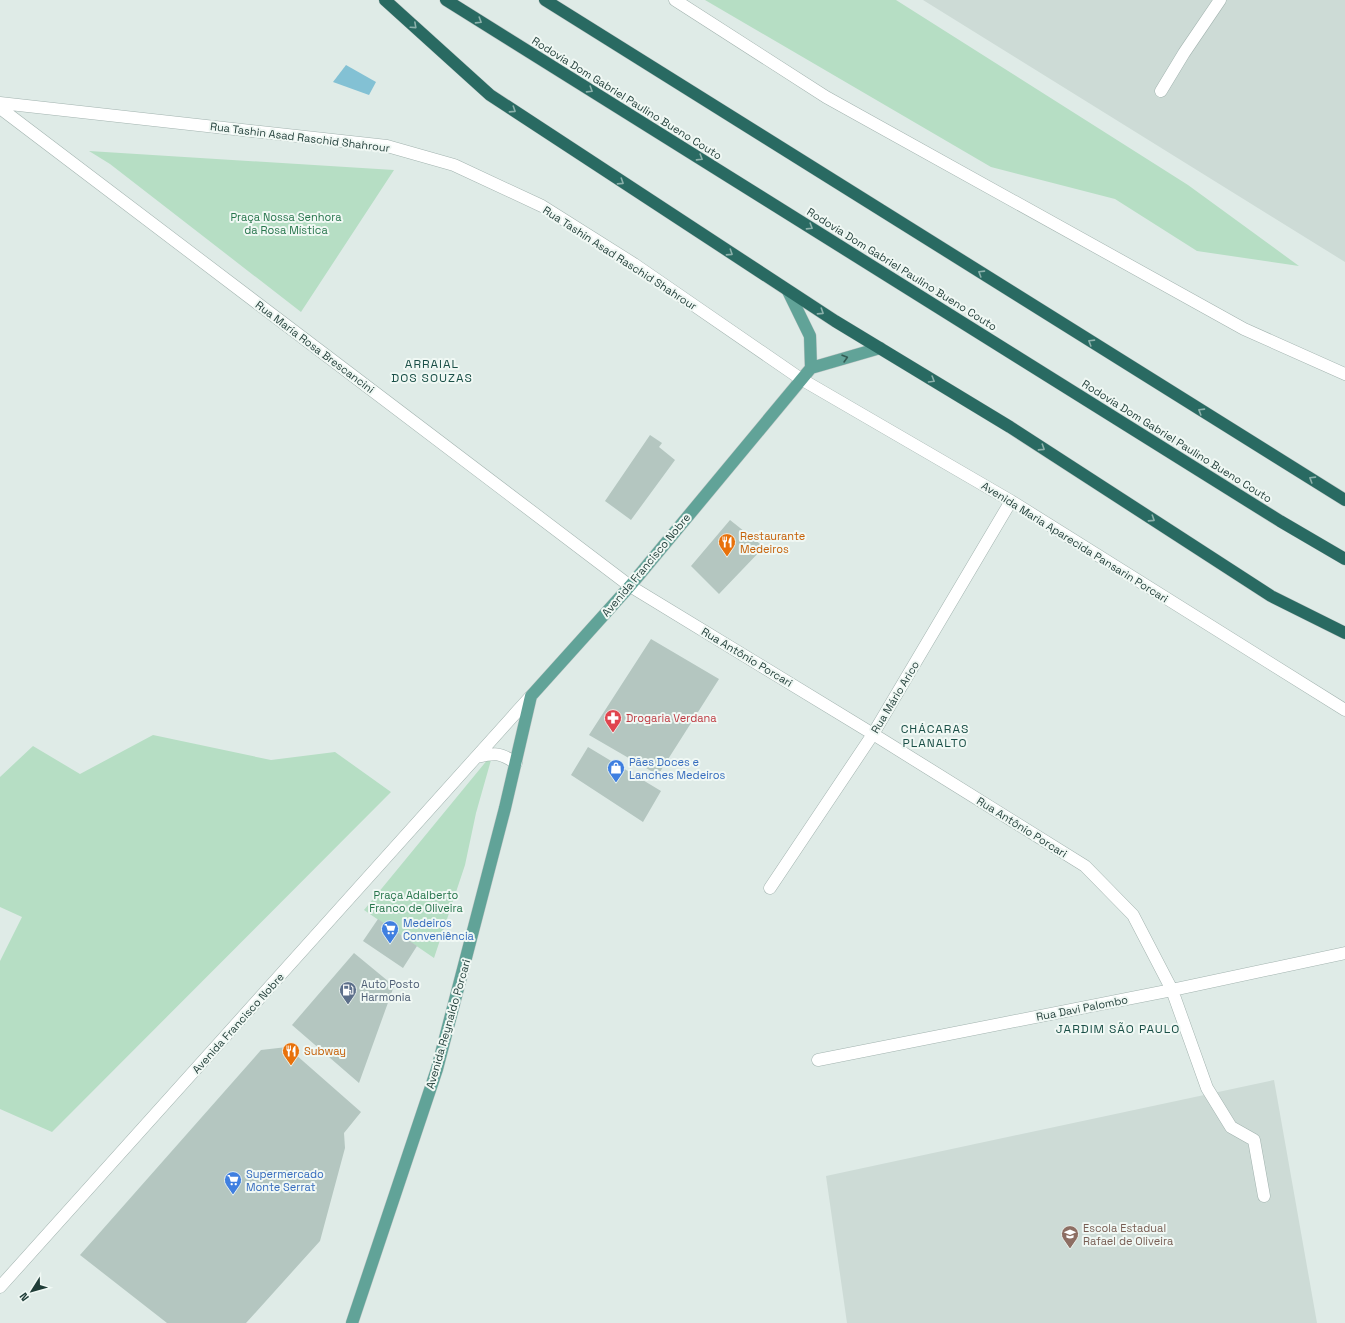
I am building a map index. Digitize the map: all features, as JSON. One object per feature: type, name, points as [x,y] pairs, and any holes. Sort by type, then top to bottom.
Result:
[{"type":"highway","points":[[385,0],[490,95],[788,290],[1010,427],[1271,596],[1345,633]]},
{"type":"highway","name":"Rodovia Dom Gabriel Paulino Bueno Couto","points":[[446,0],[1273,517],[1345,559]]},
{"type":"highway","points":[[545,0],[1345,500]]},
{"type":"main road","points":[[788,290],[810,336],[811,368],[880,348]]},
{"type":"main road","name":"Avenida Francisco Nobre","points":[[531,696],[630,586],[811,368]]},
{"type":"main road","name":"Avenida Reynaldo Porcari","points":[[352,1323],[437,1069],[500,831],[531,696]]},
{"type":"street","points":[[675,0],[826,97],[1244,329],[1345,374]]},
{"type":"street","points":[[1161,91],[1184,53],[1220,0]]},
{"type":"street","name":"Rua Tashin Asad Raschid Shahrour","points":[[0,103],[387,146],[454,165],[542,206],[634,264],[801,380]]},
{"type":"street","name":"Rua Maria Rosa Brescancini","points":[[0,108],[630,586]]},
{"type":"street","name":"Avenida Maria Aparecida Pansarin Porcari","points":[[801,380],[1011,501],[1345,710]]},
{"type":"street","name":"Rua Mário Arico","points":[[770,888],[873,734],[1011,501]]},
{"type":"street","name":"Rua Antônio Porcari","points":[[630,586],[873,734],[1085,866],[1133,915],[1172,990],[1207,1088],[1231,1127],[1254,1140],[1264,1196]]},
{"type":"street","name":"Avenida Francisco Nobre","points":[[0,1287],[531,696]]},
{"type":"street","points":[[476,757],[492,753],[501,754],[516,763]]},
{"type":"street","name":"Rua Davi Palombo","points":[[818,1060],[1172,990],[1345,953]]},
{"type":"shaded area","points":[[923,0],[1345,0],[1345,262]]},
{"type":"shaded area","name":"Escola Estadual Rafael de Oliveira","points":[[1274,1080],[1317,1323],[847,1323],[826,1176]]},
{"type":"green space","points":[[705,0],[896,0],[1188,185],[1299,266],[1197,251],[1115,199],[991,167]]},
{"type":"green space","name":"Praça Nossa Senhora da Rosa Mística","points":[[89,151],[394,170],[301,312],[110,164]]},
{"type":"green space","points":[[153,735],[271,760],[335,752],[391,792],[52,1132],[0,1109],[0,961],[22,917],[0,907],[0,777],[33,746],[80,774]]},
{"type":"green space","name":"Praça Adalberto Franco de Oliveira","points":[[493,753],[476,813],[465,865],[434,958],[364,910]]},
{"type":"water","points":[[346,65],[376,82],[369,95],[333,82]]},
{"type":"building","points":[[650,435],[662,443],[659,447],[675,460],[631,520],[605,501]]},
{"type":"building","name":"Restaurante Medeiros","points":[[730,520],[764,547],[719,594],[691,566]]},
{"type":"building","points":[[651,639],[719,679],[658,775],[589,735]]},
{"type":"building","name":"Pães Doces e Lanches Medeiros","points":[[588,747],[661,791],[643,822],[571,775]]},
{"type":"building","name":"Medeiros Conveniência","points":[[378,919],[417,946],[403,968],[363,941]]},
{"type":"building","name":"Auto Posto Harmonia","points":[[354,953],[394,986],[359,1083],[292,1025]]},
{"type":"building","name":"Supermercado Monte Serrat","points":[[287,1047],[361,1112],[344,1133],[345,1148],[320,1241],[246,1323],[167,1323],[80,1255],[261,1050]]},
{"type":"place","name":"Restaurante Medeiros","points":[[727,557]]},
{"type":"place","name":"Drogaria Verdana","points":[[613,733]]},
{"type":"place","name":"Pães Doces e Lanches Medeiros","points":[[616,783]]},
{"type":"place","name":"Medeiros Conveniência","points":[[390,944]]},
{"type":"place","name":"Auto Posto Harmonia","points":[[348,1005]]},
{"type":"place","name":"Subway","points":[[291,1066]]},
{"type":"place","name":"Supermercado Monte Serrat","points":[[233,1195]]},
{"type":"place","name":"Escola Estadual Rafael de Oliveira","points":[[1070,1249]]},
{"type":"district","name":"ARRAIAL DOS SOUZAS","points":[[432,371]]},
{"type":"district","name":"CHÁCARAS PLANALTO","points":[[935,736]]},
{"type":"district","name":"JARDIM SÃO PAULO","points":[[1118,1029]]}]
